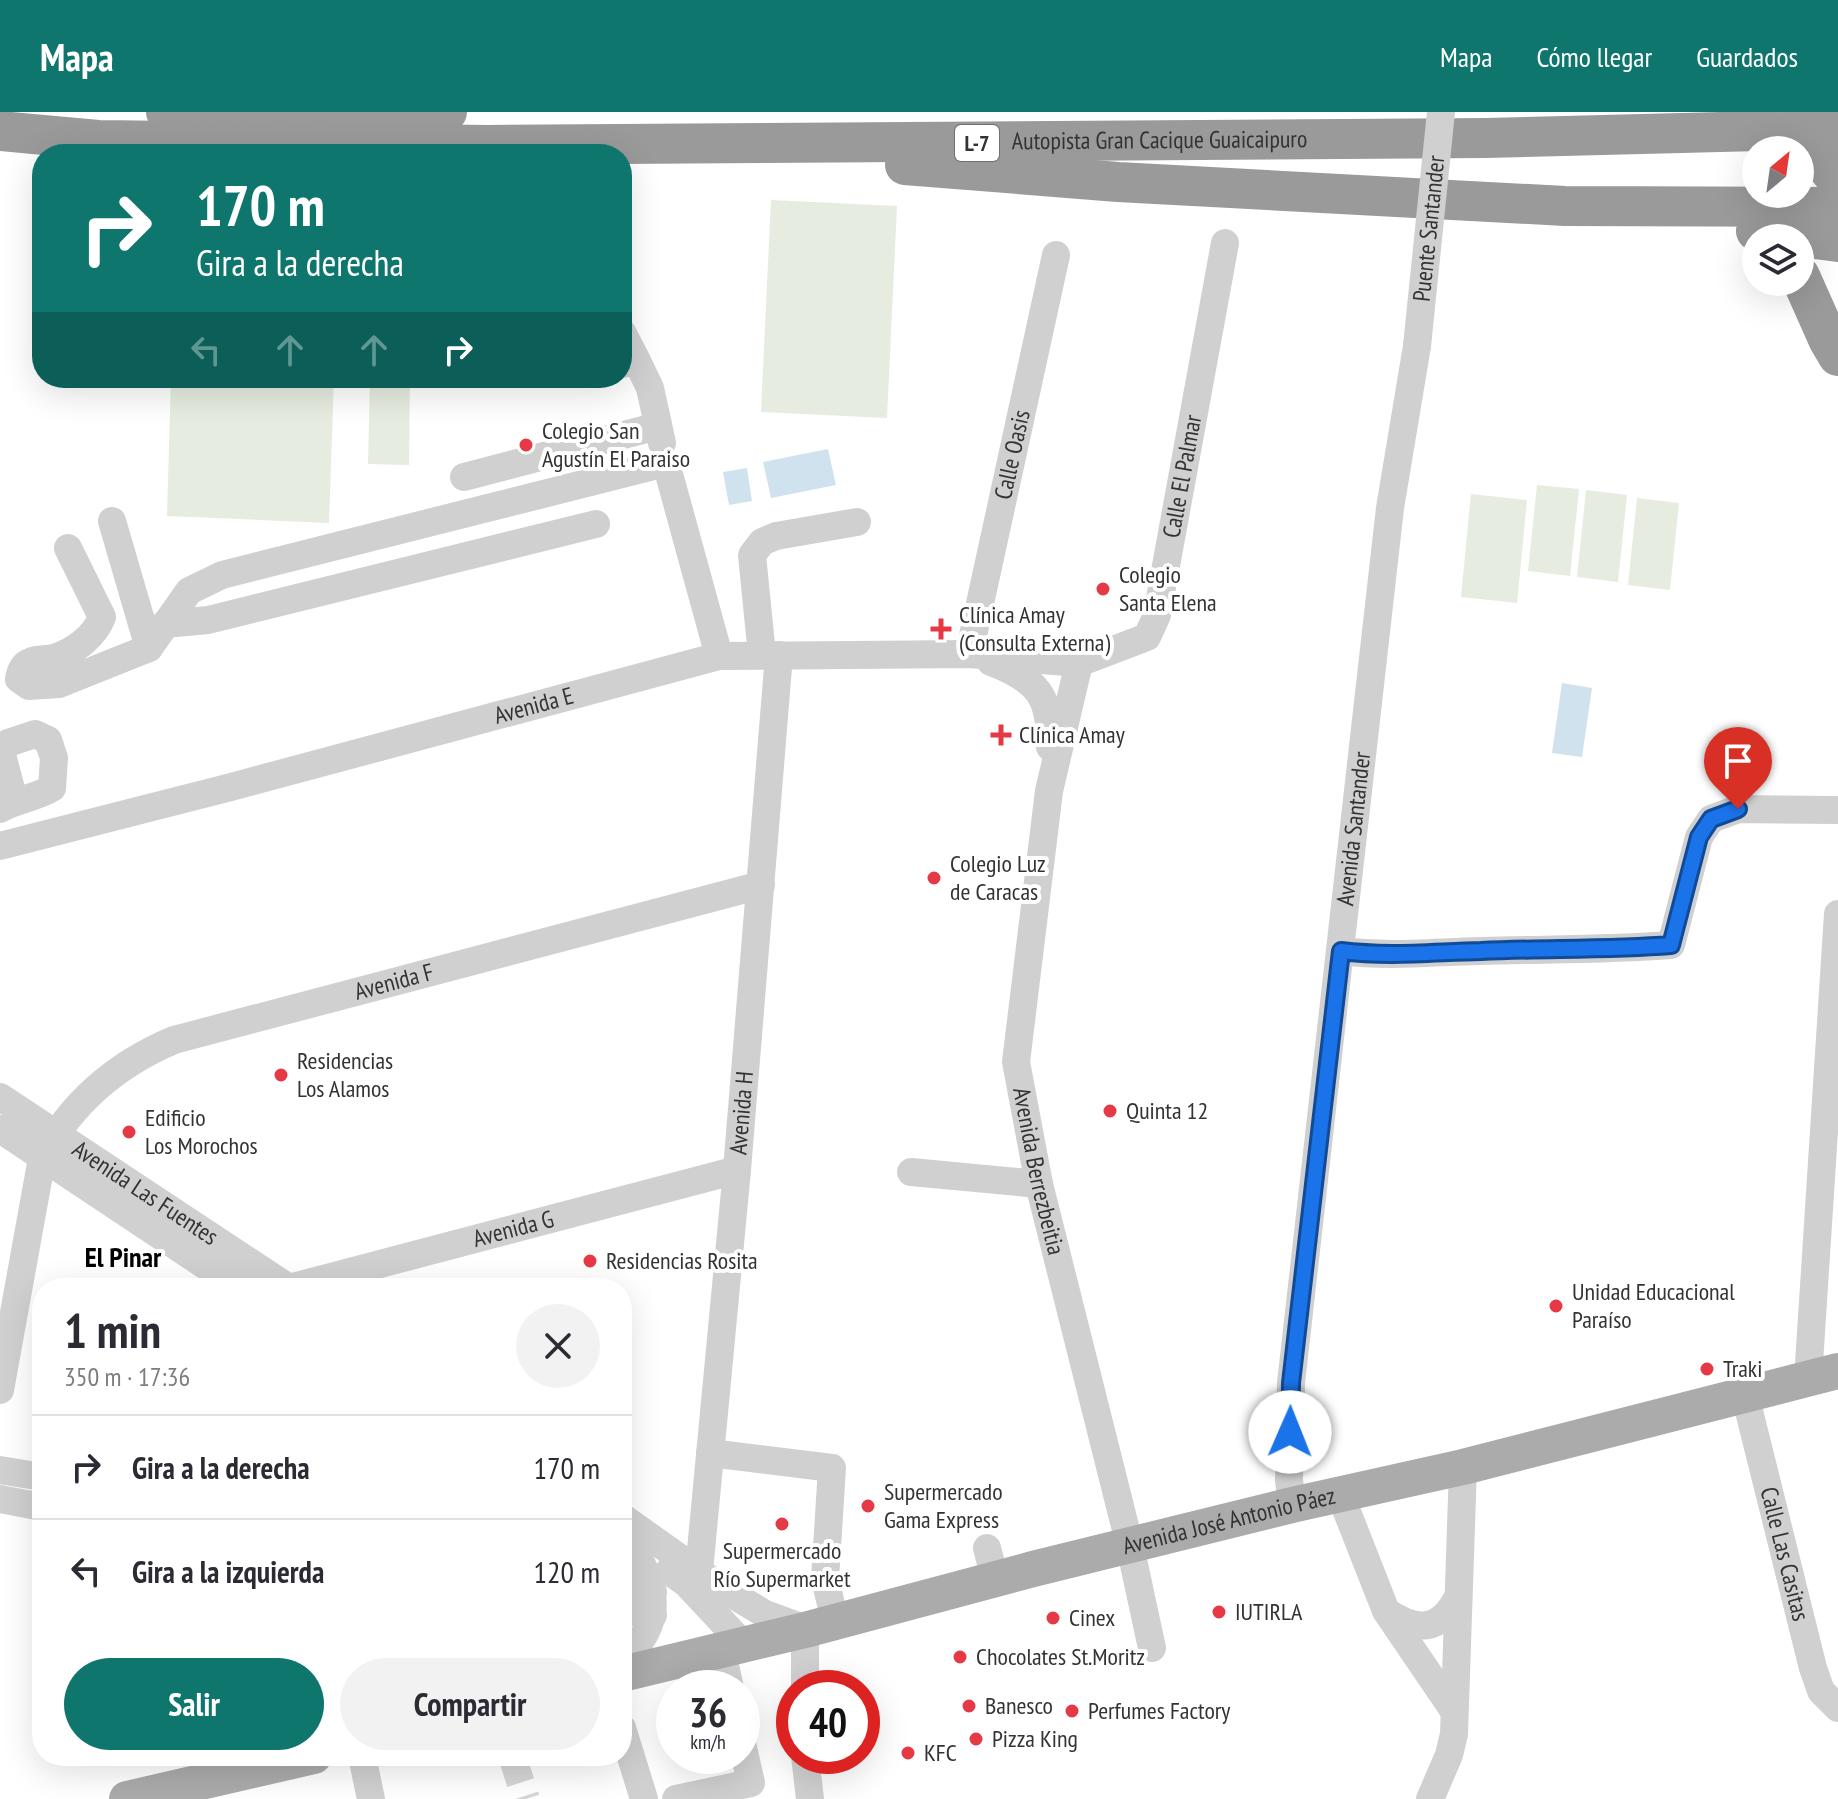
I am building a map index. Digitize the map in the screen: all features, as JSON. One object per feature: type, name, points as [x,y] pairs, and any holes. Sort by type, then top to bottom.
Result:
[{"type":"highway","points":[[166,112],[372,116],[447,112]]},
{"type":"highway","name":"Autopista Gran Cacique Guaicaipuro","points":[[632,145],[1486,138],[1838,129]]},
{"type":"highway","points":[[1786,130],[1838,144]]},
{"type":"highway","points":[[1786,130],[1838,181]]},
{"type":"highway","name":"Autopista Gran Cacique Guaicaipuro","points":[[0,131],[98,140],[409,144]]},
{"type":"highway","points":[[72,144],[98,140]]},
{"type":"highway","points":[[820,144],[886,163],[1134,183],[1565,206],[1838,207]]},
{"type":"highway","points":[[0,155],[32,150]]},
{"type":"highway","points":[[1565,206],[1838,242]]},
{"type":"highway","points":[[1809,296],[1838,356]]},
{"type":"main road","name":"Avenida José Antonio Páez","points":[[632,1672],[815,1627],[991,1564],[1036,1580],[1130,1546],[1292,1505],[1463,1467],[1823,1375]]},
{"type":"main road","points":[[127,1799],[271,1766]]},
{"type":"street","name":"Puente Santander","points":[[1417,346],[1441,112]]},
{"type":"street","name":"Calle El Palmar","points":[[1079,663],[1147,637],[1157,615],[1225,243]]},
{"type":"street","name":"Calle Oasis","points":[[969,654],[1056,255]]},
{"type":"street","name":"Avenida Santander","points":[[1292,1505],[1289,1480],[1291,1383],[1390,508],[1417,346]]},
{"type":"street","points":[[632,366],[650,388],[666,463],[719,656]]},
{"type":"street","points":[[464,477],[658,426]]},
{"type":"street","points":[[68,548],[102,617],[97,631],[72,649],[55,658],[27,663],[20,671],[19,679],[29,686],[59,684],[149,648],[189,591],[222,575],[666,463]]},
{"type":"street","points":[[112,521],[149,648]]},
{"type":"street","name":"Avenida H","points":[[699,1571],[761,885],[770,655],[752,555],[762,542],[776,536],[857,522]]},
{"type":"street","points":[[165,624],[208,620],[596,524]]},
{"type":"street","name":"Avenida E","points":[[0,846],[719,656],[969,654],[1079,663]]},
{"type":"street","name":"Avenida Berrezbeitia","points":[[969,654],[1011,670],[1027,680],[1048,707],[1051,725],[1049,791],[1016,1062],[1039,1184],[1130,1546],[1152,1648]]},
{"type":"street","name":"Avenida Berrezbeitia","points":[[1049,791],[1079,663]]},
{"type":"street","points":[[1341,951],[1378,955],[1605,950],[1671,945],[1699,837],[1711,819],[1738,809],[1838,810]]},
{"type":"street","name":"Avenida F","points":[[0,1390],[42,1158],[55,1133],[108,1077],[148,1050],[174,1040],[761,885]]},
{"type":"street","points":[[1823,1375],[1838,914]]},
{"type":"street","name":"Avenida Las Fuentes","points":[[0,1097],[274,1278]]},
{"type":"street","name":"Avenida Las Fuentes","points":[[0,1129],[224,1278]]},
{"type":"street","name":"Avenida G","points":[[327,1278],[737,1170]]},
{"type":"street","points":[[911,1172],[1039,1184]]},
{"type":"street","name":"Calle Las Casitas","points":[[1745,1395],[1813,1668],[1821,1691],[1838,1708]]},
{"type":"street","points":[[710,1453],[832,1468],[825,1579],[808,1670]]},
{"type":"street","points":[[1430,1799],[1449,1755],[1454,1734],[1463,1467]]},
{"type":"street","points":[[0,1470],[32,1475]]},
{"type":"street","points":[[1340,1494],[1386,1611],[1454,1711]]},
{"type":"street","points":[[0,1499],[32,1505]]},
{"type":"street","points":[[632,1524],[765,1614],[815,1627]]},
{"type":"street","points":[[632,1546],[686,1583],[733,1648],[731,1670]]},
{"type":"street","points":[[632,1550],[643,1564],[653,1604],[637,1647],[632,1652]]},
{"type":"street","points":[[632,1592],[653,1604]]},
{"type":"street","points":[[1386,1611],[1405,1624],[1426,1626],[1451,1610],[1458,1597]]},
{"type":"street","points":[[632,1608],[653,1604]]},
{"type":"street","points":[[632,1760],[644,1799]]},
{"type":"street","points":[[364,1766],[371,1799]]},
{"type":"street","points":[[676,1799],[751,1783],[749,1774]]},
{"type":"street","points":[[807,1774],[810,1799]]},
{"type":"shaded area","points":[[771,200],[897,206],[887,418],[761,412]]},
{"type":"shaded area","points":[[171,388],[334,388],[329,523],[167,516]]},
{"type":"shaded area","points":[[370,388],[410,388],[409,465],[368,464]]},
{"type":"shaded area","points":[[1537,485],[1579,489],[1570,576],[1528,571]]},
{"type":"shaded area","points":[[1586,490],[1627,495],[1618,582],[1577,577]]},
{"type":"shaded area","points":[[1471,494],[1527,500],[1517,603],[1461,597]]},
{"type":"shaded area","points":[[1637,498],[1679,503],[1670,590],[1628,585]]},
{"type":"water","points":[[828,449],[836,485],[771,498],[763,462]]},
{"type":"water","points":[[747,468],[752,501],[729,505],[723,472]]},
{"type":"water","points":[[1562,683],[1592,688],[1582,757],[1552,753]]},
{"type":"tunnel","points":[[515,1766],[526,1799]]},
{"type":"place","name":"Colegio San Agustín El Paraiso","points":[[526,445]]},
{"type":"place","name":"Colegio Santa Elena","points":[[1103,589]]},
{"type":"place","name":"Clínica Amay (Consulta Externa)","points":[[941,629]]},
{"type":"place","name":"Clínica Amay","points":[[1001,735]]},
{"type":"place","name":"Colegio Luz de Caracas","points":[[934,878]]},
{"type":"place","name":"Residencias Los Alamos","points":[[281,1075]]},
{"type":"place","name":"Quinta 12","points":[[1110,1111]]},
{"type":"place","name":"Edificio Los Morochos","points":[[129,1132]]},
{"type":"place","name":"Residencias Rosita","points":[[590,1261]]},
{"type":"place","name":"Unidad Educacional Paraíso","points":[[1556,1306]]},
{"type":"place","name":"Traki","points":[[1707,1369]]},
{"type":"place","name":"Supermercado Gama Express","points":[[868,1506]]},
{"type":"place","name":"Supermercado Río Supermarket","points":[[782,1524]]},
{"type":"place","name":"IUTIRLA","points":[[1219,1612]]},
{"type":"place","name":"Cinex","points":[[1053,1618]]},
{"type":"place","name":"Chocolates St.Moritz","points":[[960,1657]]},
{"type":"place","name":"Banesco","points":[[969,1706]]},
{"type":"place","name":"Perfumes Factory","points":[[1072,1711]]},
{"type":"place","name":"Pizza King","points":[[976,1739]]},
{"type":"place","name":"KFC","points":[[908,1753]]},
{"type":"district","name":"El Pinar","points":[[123,1257]]},
{"type":"route","points":[[1290,1432],[1291,1383],[1341,951],[1378,955],[1605,950],[1671,945],[1699,837],[1711,819],[1738,809]]}]
